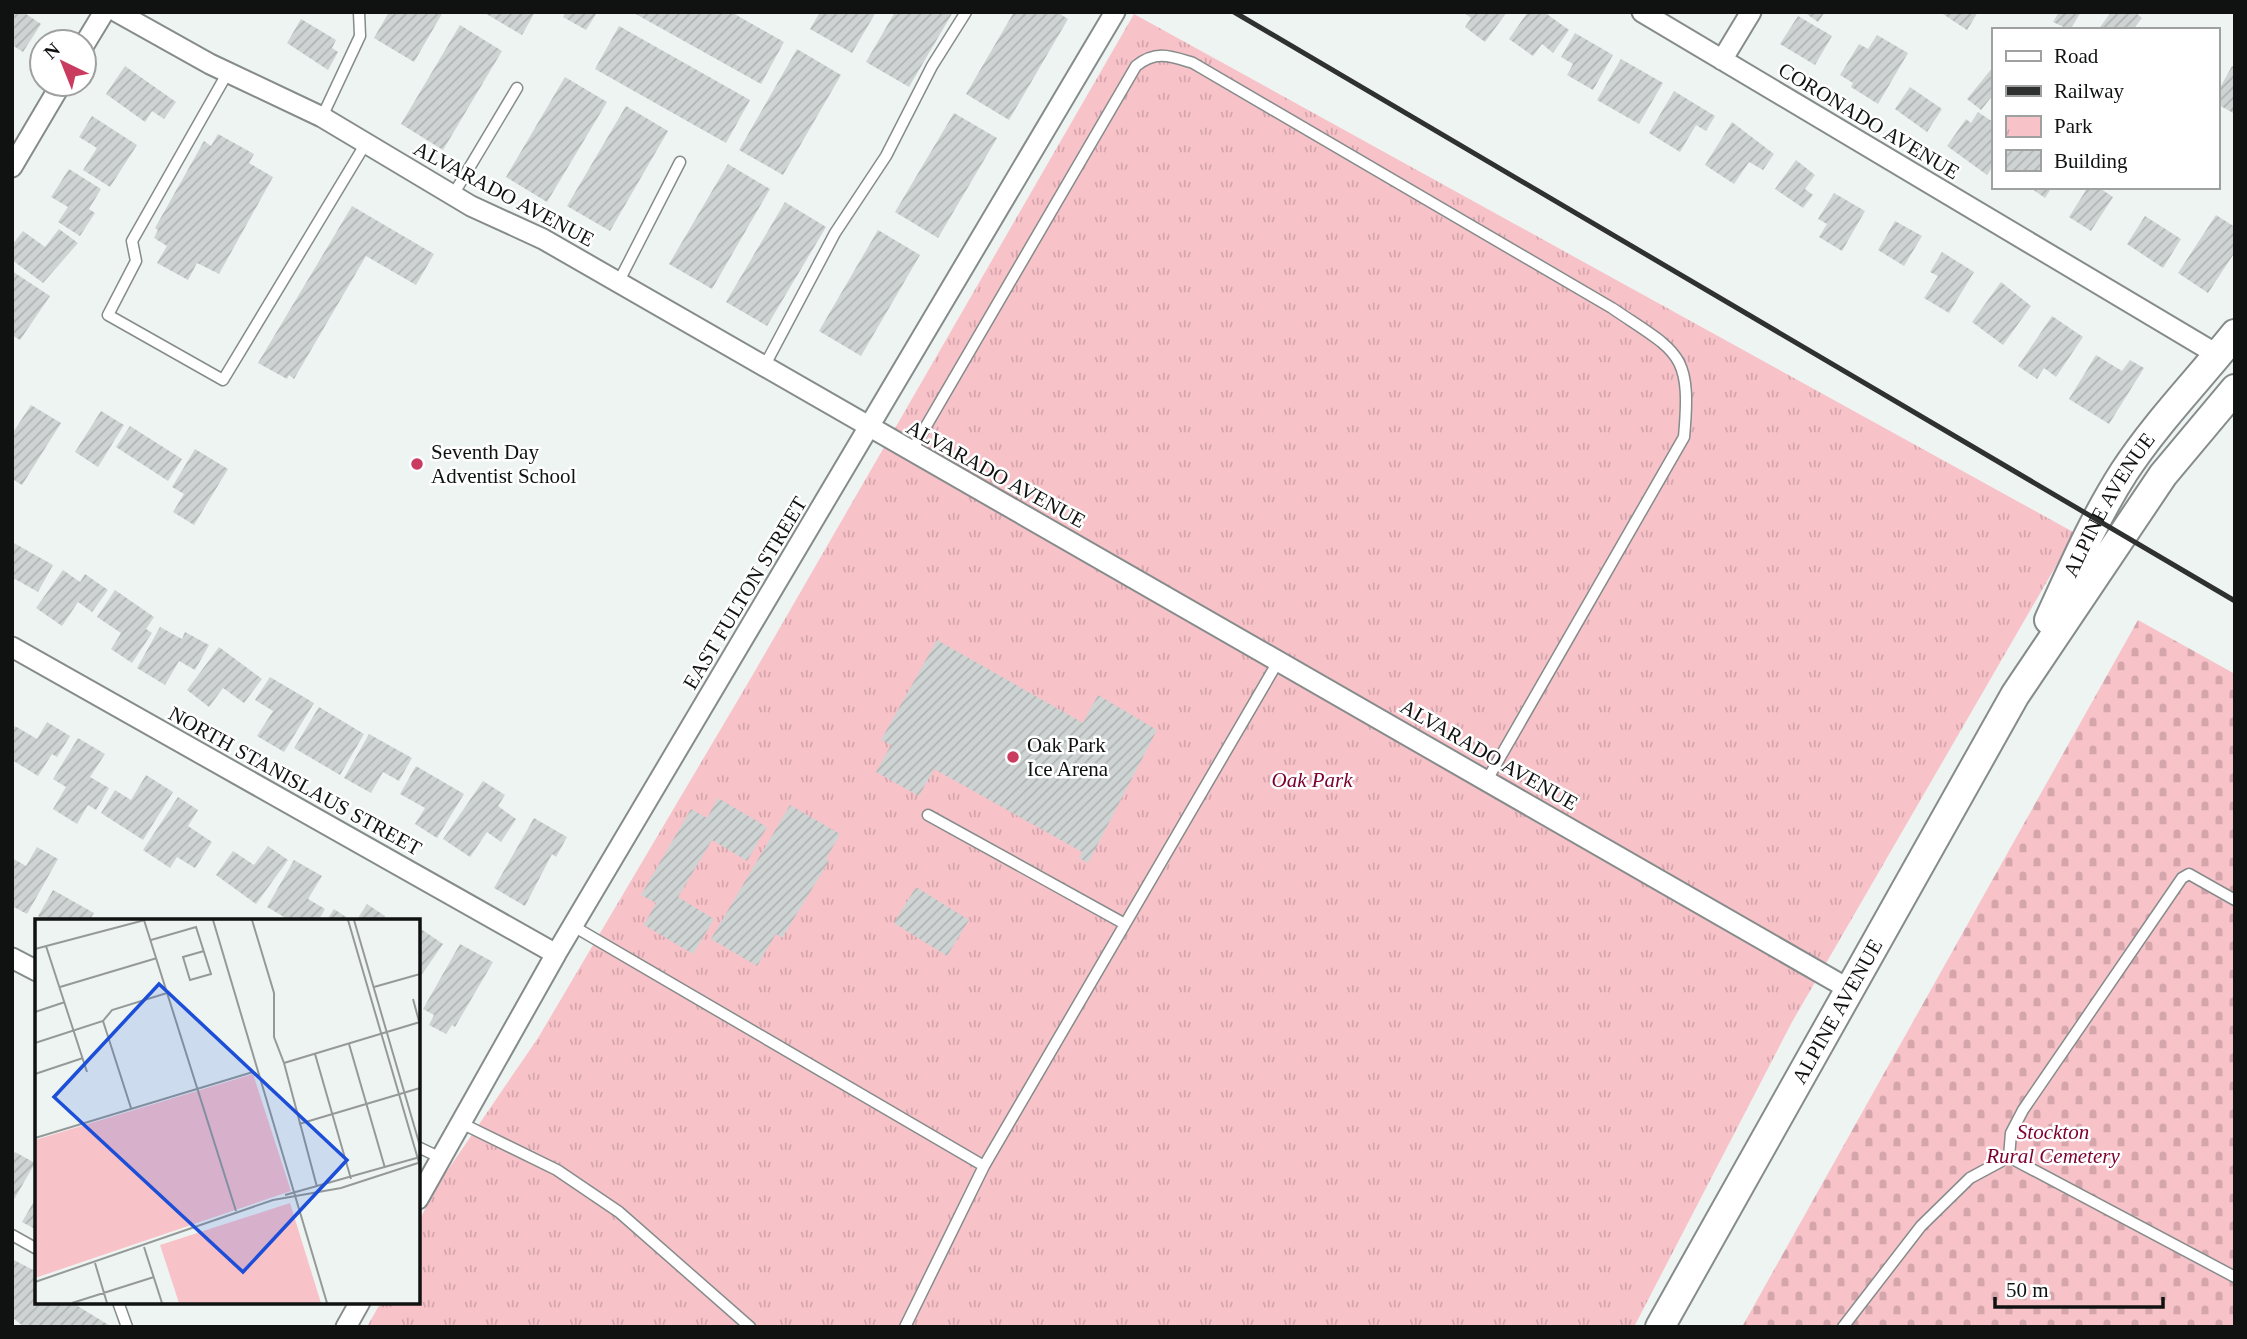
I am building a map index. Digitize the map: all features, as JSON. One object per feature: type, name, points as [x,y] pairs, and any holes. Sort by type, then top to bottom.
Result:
[{"type":"street","points":[[95,28],[104,12]]},
{"type":"street","name":"ALVARADO AVENUE","points":[[117,12],[228,72],[322,117],[453,195],[543,239],[869,429],[1279,660],[1847,988]]},
{"type":"street","name":"EAST FULTON STREET","points":[[420,1195],[556,954],[1115,12]]},
{"type":"street","name":"CORONADO AVENUE","points":[[1642,12],[1722,60],[2226,344]]},
{"type":"street","points":[[1722,60],[1751,12]]},
{"type":"street","points":[[12,167],[53,98]]},
{"type":"street","name":"ALPINE AVENUE","points":[[2015,695],[2095,519],[2148,438],[2226,344]]},
{"type":"street","name":"ALPINE AVENUE","points":[[1660,1327],[1847,988],[2015,695],[2163,475],[2235,389]]},
{"type":"street","name":"NORTH STANISLAUS STREET","points":[[12,647],[556,954]]},
{"type":"street","points":[[12,958],[35,970]]},
{"type":"lane","points":[[322,117],[360,36],[359,12]]},
{"type":"lane","points":[[764,366],[835,233],[886,156],[932,66],[966,12]]},
{"type":"lane","points":[[911,452],[1128,77],[1148,57],[1163,54],[1193,63],[1612,309],[1674,350],[1684,372],[1688,398],[1684,437],[1487,780]]},
{"type":"lane","points":[[228,72],[132,241],[136,261],[108,315],[223,380],[366,144]]},
{"type":"lane","points":[[453,195],[517,88]]},
{"type":"lane","points":[[618,283],[680,162]]},
{"type":"lane","points":[[905,1327],[984,1166],[1279,660]]},
{"type":"lane","points":[[928,815],[1125,924]]},
{"type":"lane","points":[[2009,1157],[2011,1133],[2023,1110],[2182,878],[2189,874],[2235,900]]},
{"type":"lane","points":[[573,926],[984,1166]]},
{"type":"lane","points":[[461,1123],[556,1170],[619,1212],[750,1327]]},
{"type":"lane","points":[[420,1148],[441,1158]]},
{"type":"lane","points":[[2009,1157],[2235,1277]]},
{"type":"lane","points":[[1843,1327],[1921,1226],[1970,1178],[2009,1157]]},
{"type":"lane","points":[[12,1235],[35,1248]]},
{"type":"lane","points":[[119,1304],[127,1327]]},
{"type":"green space","name":"Oak Park","points":[[1134,14],[2075,533],[1792,1022],[1634,1327],[367,1327],[380,1304],[420,1304],[420,1220],[434,1190],[538,1038],[748,683]]},
{"type":"green space","name":"Stockton Rural Cemetery","points":[[2138,620],[2235,674],[2235,1327],[1742,1327]]},
{"type":"building","points":[[12,12],[23,12],[41,24],[38,28],[28,28],[28,44],[23,52],[12,45]]},
{"type":"building","points":[[389,12],[443,12],[414,62],[374,38]]},
{"type":"building","points":[[483,12],[535,12],[522,35]]},
{"type":"building","points":[[566,12],[596,14],[586,30],[563,17]]},
{"type":"building","points":[[632,12],[731,12],[784,42],[761,84]]},
{"type":"building","points":[[820,12],[876,12],[852,53],[810,29]]},
{"type":"building","points":[[895,12],[953,12],[909,87],[866,62]]},
{"type":"building","points":[[1014,12],[1057,12],[1068,19],[1009,120],[966,94]]},
{"type":"building","points":[[1463,12],[1507,12],[1485,42],[1465,27],[1471,18]]},
{"type":"building","points":[[1528,12],[1544,12],[1569,30],[1553,53],[1542,44],[1533,56],[1509,39]]},
{"type":"building","points":[[1804,12],[1825,12],[1818,22]]},
{"type":"building","points":[[1940,12],[1978,12],[1967,30]]},
{"type":"building","points":[[2059,12],[2081,12],[2071,28],[2053,22]]},
{"type":"building","points":[[2111,12],[2135,12],[2142,18],[2136,28],[2099,28]]},
{"type":"building","points":[[1798,16],[1832,36],[1815,65],[1780,44]]},
{"type":"building","points":[[301,19],[336,40],[332,48],[338,52],[328,70],[287,43]]},
{"type":"building","points":[[460,25],[502,51],[443,150],[401,124]]},
{"type":"building","points":[[619,26],[750,100],[726,143],[595,69]]},
{"type":"building","points":[[1575,33],[1613,55],[1593,90],[1567,75],[1573,64],[1561,57]]},
{"type":"building","points":[[1877,35],[1908,53],[1878,104],[1851,87],[1853,83],[1840,75],[1859,44],[1868,49]]},
{"type":"building","points":[[797,49],[841,75],[783,175],[739,150]]},
{"type":"building","points":[[1621,59],[1663,83],[1639,124],[1597,100]]},
{"type":"building","points":[[125,66],[176,102],[164,119],[152,111],[145,122],[106,94]]},
{"type":"building","points":[[2232,66],[2235,68],[2235,114],[2219,105],[2219,89]]},
{"type":"building","points":[[1992,68],[1992,96],[1981,110],[1967,99]]},
{"type":"building","points":[[565,77],[607,102],[547,202],[506,177]]},
{"type":"building","points":[[1910,87],[1942,109],[1927,132],[1895,109]]},
{"type":"building","points":[[1674,91],[1715,116],[1706,131],[1696,125],[1680,152],[1649,133]]},
{"type":"building","points":[[626,106],[668,131],[610,231],[567,206]]},
{"type":"building","points":[[1978,112],[1992,121],[1992,168],[1987,175],[1947,146],[1966,119],[1971,123]]},
{"type":"building","points":[[954,113],[997,138],[938,238],[895,212]]},
{"type":"building","points":[[92,116],[137,145],[110,187],[83,170],[97,148],[79,137]]},
{"type":"building","points":[[1732,122],[1774,154],[1763,170],[1749,162],[1734,184],[1705,165]]},
{"type":"building","points":[[218,134],[254,154],[249,163],[273,177],[219,274],[197,263],[188,280],[157,263],[167,246],[154,238],[158,230],[155,228],[204,141],[211,146]]},
{"type":"building","points":[[1796,160],[1815,175],[1805,189],[1813,195],[1803,208],[1775,189]]},
{"type":"building","points":[[728,164],[770,189],[712,289],[669,264]]},
{"type":"building","points":[[69,169],[101,189],[89,209],[95,213],[80,236],[58,222],[68,207],[51,197]]},
{"type":"building","points":[[2032,189],[2051,189],[2045,198]]},
{"type":"building","points":[[2087,189],[2101,189],[2113,197],[2091,231],[2069,217]]},
{"type":"building","points":[[1834,193],[1865,211],[1842,251],[1819,237],[1827,224],[1818,219]]},
{"type":"building","points":[[785,202],[826,227],[767,326],[726,302]]},
{"type":"building","points":[[352,206],[434,254],[416,285],[366,256],[294,379],[289,375],[287,379],[258,363]]},
{"type":"building","points":[[2216,215],[2235,227],[2235,252],[2208,293],[2178,273]]},
{"type":"building","points":[[2145,216],[2181,239],[2163,268],[2127,244]]},
{"type":"building","points":[[1895,221],[1922,236],[1904,266],[1878,250]]},
{"type":"building","points":[[59,229],[78,243],[43,283],[12,260],[12,245],[23,231],[45,247]]},
{"type":"building","points":[[878,230],[920,255],[861,356],[819,331]]},
{"type":"building","points":[[1942,252],[1974,272],[1949,313],[1924,298],[1938,276],[1930,272]]},
{"type":"building","points":[[12,271],[50,296],[20,340],[12,335]]},
{"type":"building","points":[[2001,282],[2031,306],[2003,345],[1972,322]]},
{"type":"building","points":[[2052,316],[2083,337],[2056,377],[2044,368],[2037,379],[2018,366]]},
{"type":"building","points":[[2096,355],[2122,371],[2130,360],[2144,368],[2109,424],[2069,399]]},
{"type":"building","points":[[31,405],[61,423],[22,485],[12,479],[12,434]]},
{"type":"building","points":[[101,411],[124,425],[98,467],[75,452]]},
{"type":"building","points":[[130,426],[182,459],[168,481],[116,447]]},
{"type":"building","points":[[195,449],[228,469],[194,525],[173,512],[184,494],[172,487]]},
{"type":"building","points":[[12,542],[53,565],[38,592],[15,579],[12,584]]},
{"type":"building","points":[[63,570],[80,582],[85,574],[108,590],[92,612],[78,602],[62,626],[36,608]]},
{"type":"building","points":[[115,590],[154,617],[146,629],[152,633],[132,663],[111,649],[121,633],[97,617]]},
{"type":"building","points":[[160,627],[182,639],[185,632],[209,645],[195,670],[179,661],[165,685],[137,668]]},
{"type":"building","name":"Oak Park Ice Arena","points":[[937,640],[1083,723],[1098,695],[1157,730],[1088,863],[1079,858],[1082,852],[934,769],[919,796],[876,772],[891,745],[881,740]]},
{"type":"building","points":[[219,647],[262,679],[244,703],[223,688],[209,707],[187,690]]},
{"type":"building","points":[[270,677],[314,703],[284,752],[257,736],[273,711],[255,700]]},
{"type":"building","points":[[319,707],[364,734],[340,775],[294,748]]},
{"type":"building","points":[[47,722],[70,736],[57,757],[52,754],[38,776],[12,760],[12,730],[15,726],[37,739]]},
{"type":"building","points":[[369,734],[412,758],[399,781],[383,772],[371,793],[344,778]]},
{"type":"building","points":[[78,738],[105,754],[90,777],[109,788],[96,810],[88,805],[77,824],[53,809],[66,787],[53,779]]},
{"type":"building","points":[[416,766],[464,794],[437,838],[415,824],[425,808],[400,794]]},
{"type":"building","points":[[146,775],[173,792],[143,840],[101,813],[115,790],[131,800]]},
{"type":"building","points":[[483,781],[505,795],[498,806],[516,819],[501,842],[487,832],[470,857],[443,839]]},
{"type":"building","points":[[178,797],[198,810],[188,826],[212,842],[195,868],[177,857],[170,868],[143,850]]},
{"type":"building","points":[[718,798],[767,827],[747,861],[712,840],[678,897],[714,919],[693,954],[644,925],[656,903],[641,895],[691,809],[707,818]]},
{"type":"building","points":[[790,805],[840,834],[826,859],[829,861],[782,938],[776,934],[757,966],[711,939]]},
{"type":"building","points":[[534,818],[567,837],[556,857],[552,854],[525,906],[494,888]]},
{"type":"building","points":[[268,846],[288,860],[256,904],[216,875],[233,851],[254,865]]},
{"type":"building","points":[[37,847],[58,859],[27,914],[12,906],[12,858],[26,866]]},
{"type":"building","points":[[294,860],[322,876],[308,899],[325,909],[319,919],[288,919],[267,907]]},
{"type":"building","points":[[916,887],[969,920],[947,956],[894,923]]},
{"type":"building","points":[[53,890],[94,913],[90,919],[43,919],[38,916]]},
{"type":"building","points":[[367,904],[385,916],[383,919],[357,919]]},
{"type":"building","points":[[334,909],[349,919],[327,919]]},
{"type":"building","points":[[420,928],[443,944],[420,977]]},
{"type":"building","points":[[460,944],[493,962],[455,1027],[452,1025],[446,1034],[429,1025],[434,1015],[423,1009]]},
{"type":"building","points":[[15,1152],[35,1163],[12,1203],[12,1157]]},
{"type":"building","points":[[35,1199],[35,1229],[22,1222]]},
{"type":"building","points":[[12,1259],[35,1271],[35,1304],[74,1304],[112,1327],[24,1327],[12,1317]]},
{"type":"railway","points":[[1234,12],[2235,601]]},
{"type":"place","name":"Seventh Day Adventist School","points":[[417,464]]},
{"type":"place","name":"Oak Park Ice Arena","points":[[1013,757]]}]
